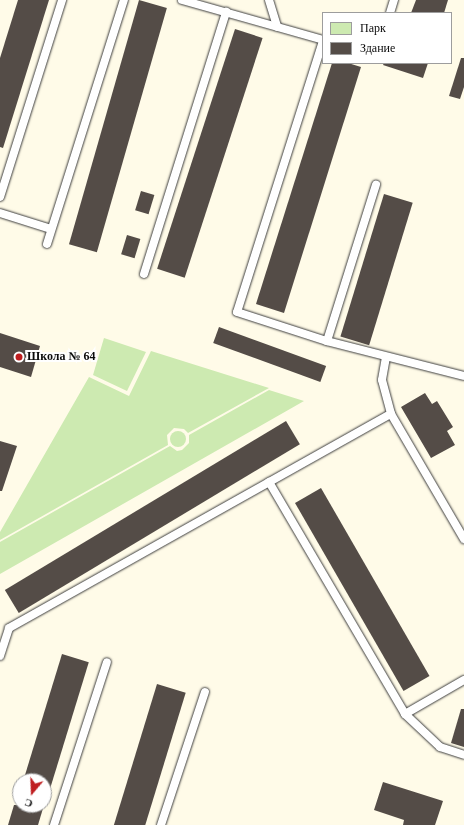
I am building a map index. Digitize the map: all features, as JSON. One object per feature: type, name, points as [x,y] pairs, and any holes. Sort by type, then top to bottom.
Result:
[{"type":"lane","points":[[0,197],[62,0]]},
{"type":"lane","points":[[46,244],[124,0]]},
{"type":"lane","points":[[182,0],[322,41]]},
{"type":"lane","points":[[269,0],[276,27]]},
{"type":"lane","points":[[390,12],[394,0]]},
{"type":"lane","points":[[144,274],[226,12]]},
{"type":"lane","points":[[322,44],[237,312],[326,341],[464,376]]},
{"type":"lane","points":[[326,341],[376,185]]},
{"type":"lane","points":[[0,213],[51,229]]},
{"type":"lane","points":[[386,357],[382,380],[391,414],[464,539]]},
{"type":"lane","points":[[0,656],[9,628],[391,414]]},
{"type":"lane","points":[[269,482],[405,714],[440,747],[464,755]]},
{"type":"lane","points":[[54,825],[107,662]]},
{"type":"lane","points":[[405,714],[464,680]]},
{"type":"lane","points":[[161,825],[205,692]]},
{"type":"green space","points":[[104,338],[146,352],[127,391],[93,375]]},
{"type":"green space","points":[[151,351],[269,388],[188,433],[184,429],[174,428],[167,435],[168,445],[0,540],[0,532],[89,377],[129,396]]},
{"type":"green space","points":[[269,390],[304,401],[0,574],[0,542],[170,446],[177,451],[182,450],[189,443],[189,435]]},
{"type":"green space","points":[[178,431],[184,433],[186,439],[184,445],[178,447],[172,445],[170,439],[172,433]]},
{"type":"building","points":[[18,0],[49,0],[3,148],[0,147],[0,58]]},
{"type":"building","points":[[139,0],[167,8],[97,252],[69,244]]},
{"type":"building","points":[[416,0],[448,0],[444,12],[411,12]]},
{"type":"building","points":[[235,29],[263,38],[185,278],[157,269]]},
{"type":"building","points":[[461,58],[464,58],[464,87],[460,99],[449,96]]},
{"type":"building","points":[[332,64],[351,64],[361,67],[284,313],[256,304]]},
{"type":"building","points":[[384,64],[428,64],[423,78]]},
{"type":"building","points":[[141,191],[154,195],[149,214],[135,210]]},
{"type":"building","points":[[384,194],[413,203],[369,345],[340,336]]},
{"type":"building","points":[[127,235],[140,239],[135,258],[121,254]]},
{"type":"building","points":[[219,327],[326,366],[320,382],[213,343]]},
{"type":"building","name":"Школа № 64","points":[[0,333],[40,346],[31,377],[0,367]]},
{"type":"building","points":[[425,393],[432,404],[437,401],[453,427],[447,431],[455,445],[431,458],[401,407]]},
{"type":"building","points":[[286,421],[300,444],[19,613],[5,590]]},
{"type":"building","points":[[0,441],[17,446],[2,491],[0,491]]},
{"type":"building","points":[[321,488],[430,676],[404,691],[295,503]]},
{"type":"building","points":[[62,654],[89,662],[52,782],[52,773],[26,773]]},
{"type":"building","points":[[157,684],[186,693],[145,825],[114,825]]},
{"type":"building","points":[[461,709],[464,709],[464,747],[451,743]]},
{"type":"building","points":[[383,782],[443,801],[435,825],[403,825],[404,820],[374,810]]},
{"type":"building","points":[[12,812],[12,813],[42,813],[38,825],[8,825]]},
{"type":"place","name":"Школа № 64","points":[[19,357]]}]
